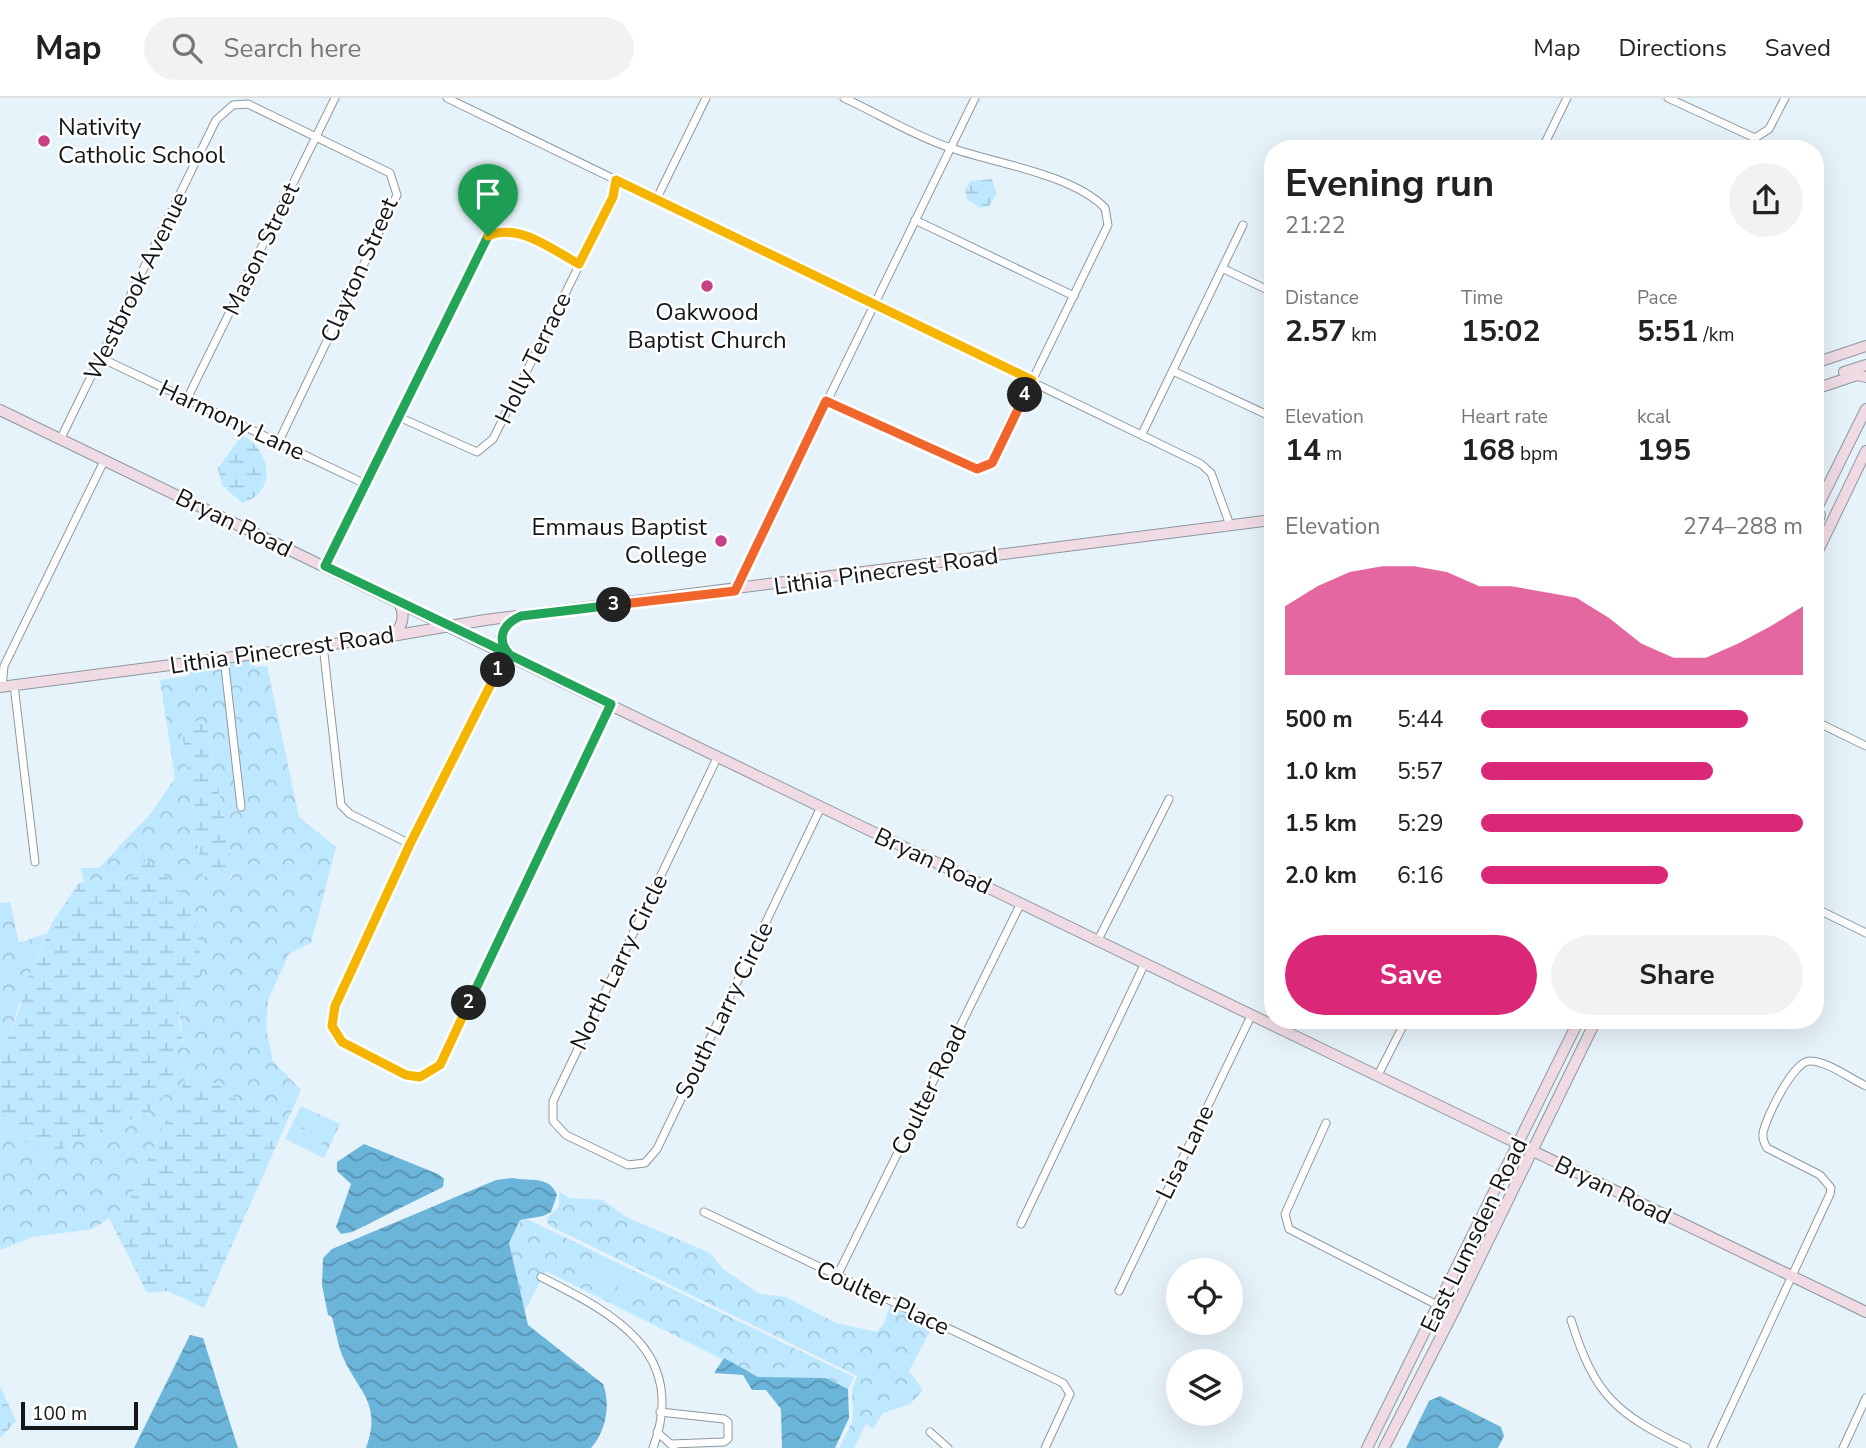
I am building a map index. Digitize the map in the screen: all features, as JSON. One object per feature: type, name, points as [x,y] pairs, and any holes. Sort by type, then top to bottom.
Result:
[{"type":"main road","points":[[1824,360],[1866,346]]},
{"type":"main road","points":[[1824,379],[1866,365]]},
{"type":"main road","points":[[1824,387],[1857,375],[1866,377]]},
{"type":"main road","points":[[1824,494],[1866,409]]},
{"type":"main road","name":"Bryan Road","points":[[0,410],[1264,1020]]},
{"type":"main road","points":[[1824,538],[1866,452]]},
{"type":"main road","name":"Lithia Pinecrest Road","points":[[5,686],[323,645],[521,616],[735,591],[1264,521]]},
{"type":"main road","points":[[393,635],[402,620],[402,610],[397,600]]},
{"type":"main road","points":[[508,654],[502,645],[502,634],[509,622],[521,616]]},
{"type":"main road","name":"Bryan Road","points":[[1283,1029],[1866,1312]]},
{"type":"main road","name":"East Lumsden Road","points":[[1367,1448],[1440,1307],[1575,1029]]},
{"type":"main road","name":"East Lumsden Road","points":[[1384,1448],[1453,1313],[1591,1029]]},
{"type":"street","name":"Mason Street","points":[[187,399],[335,98]]},
{"type":"street","points":[[447,98],[1201,464],[1211,473],[1230,525]]},
{"type":"street","points":[[656,200],[706,98]]},
{"type":"street","points":[[826,401],[977,469],[992,463],[1108,225],[1105,208],[1099,202],[1033,170],[950,148],[844,98]]},
{"type":"street","points":[[735,591],[975,98]]},
{"type":"street","points":[[1546,140],[1567,98]]},
{"type":"street","points":[[1668,98],[1755,138],[1769,129],[1785,98]]},
{"type":"street","name":"Westbrook Avenue","points":[[60,440],[216,120],[224,110],[233,105],[247,104],[316,137]]},
{"type":"street","name":"Clayton Street","points":[[279,441],[397,195],[390,173],[316,137]]},
{"type":"street","name":"Holly Terrace","points":[[399,417],[458,446],[477,452],[493,439],[613,197],[616,180]]},
{"type":"street","points":[[915,220],[1074,296]]},
{"type":"street","points":[[1142,434],[1243,225]]},
{"type":"street","points":[[325,566],[363,483],[399,417],[488,236],[500,231],[516,232],[579,264]]},
{"type":"street","points":[[1224,269],[1264,288]]},
{"type":"street","name":"Harmony Lane","points":[[101,358],[363,483]]},
{"type":"street","points":[[1173,371],[1264,413]]},
{"type":"street","points":[[35,862],[5,686],[4,666],[104,461]]},
{"type":"street","points":[[323,645],[341,805],[349,814],[410,844]]},
{"type":"street","points":[[508,654],[410,844],[335,1006],[332,1026],[342,1042],[406,1075],[420,1077],[440,1065],[611,704]]},
{"type":"street","points":[[224,658],[241,807]]},
{"type":"street","points":[[1824,725],[1866,746]]},
{"type":"street","name":"North Larry Circle","points":[[597,1150],[566,1135],[552,1121],[553,1101],[718,758]]},
{"type":"street","points":[[1098,940],[1169,799]]},
{"type":"street","name":"South Larry Circle","points":[[597,1150],[628,1165],[645,1163],[657,1149],[821,807]]},
{"type":"street","name":"Coulter Road","points":[[836,1276],[1021,903]]},
{"type":"street","points":[[1824,912],[1866,933]]},
{"type":"street","points":[[1021,1224],[1144,963]]},
{"type":"street","name":"Lisa Lane","points":[[1119,1291],[1252,1014]]},
{"type":"street","points":[[1378,1075],[1401,1029]]},
{"type":"street","points":[[1712,1448],[1829,1201],[1831,1188],[1820,1175],[1772,1152],[1763,1143],[1763,1137],[1794,1070],[1803,1062],[1815,1062],[1866,1086]]},
{"type":"street","points":[[1326,1123],[1285,1214],[1289,1229],[1453,1313]]},
{"type":"street","name":"Coulter Place","points":[[704,1212],[1063,1383],[1070,1394],[1045,1448]]},
{"type":"street","points":[[541,1277],[605,1310],[646,1347],[660,1388],[660,1412],[653,1448]]},
{"type":"street","points":[[1571,1320],[1579,1346],[1595,1377],[1615,1405],[1637,1424],[1687,1448]]},
{"type":"street","points":[[1843,1448],[1866,1398]]},
{"type":"street","points":[[657,1432],[673,1446],[724,1442],[728,1438],[729,1422],[724,1419],[660,1412]]},
{"type":"street","points":[[930,1432],[948,1448]]},
{"type":"green space","points":[[992,179],[997,194],[989,206],[980,208],[967,199],[965,190],[970,181]]},
{"type":"green space","points":[[242,435],[261,453],[266,479],[256,496],[242,503],[222,485],[218,468]]},
{"type":"green space","points":[[248,659],[255,667],[267,666],[299,817],[336,847],[311,943],[289,954],[268,1000],[266,1028],[273,1061],[301,1090],[286,1124],[236,1099],[220,1086],[188,1074],[126,1207],[93,1229],[32,1237],[0,1250],[0,1110],[23,1141],[61,1150],[92,1132],[143,1116],[159,1104],[179,1069],[168,1054],[183,1040],[179,1013],[187,996],[147,859],[125,885],[94,880],[84,882],[81,868],[99,868],[151,813],[175,778],[160,680],[189,676],[191,667]],"holes":[[[185,720],[206,723],[234,871],[231,879],[202,876],[181,725]]]},
{"type":"green space","points":[[185,720],[206,723],[234,871],[228,880],[202,876],[181,725]]},
{"type":"green space","points":[[147,859],[182,895],[196,928],[202,960],[201,975],[179,1013],[182,1040],[176,1049],[168,1054],[179,1068],[159,1104],[143,1116],[92,1132],[61,1150],[47,1151],[23,1141],[0,1110],[0,1059],[20,1007],[25,985],[52,923],[79,883],[94,880],[125,885]]},
{"type":"green space","points":[[10,902],[19,943],[47,933],[0,1059],[0,903]]},
{"type":"green space","points":[[188,1074],[220,1086],[236,1099],[286,1124],[204,1308],[168,1291],[147,1293],[109,1218],[126,1207]]},
{"type":"green space","points":[[301,1106],[340,1124],[324,1158],[285,1139]]},
{"type":"green space","points":[[306,1111],[333,1125],[326,1139],[299,1125]]},
{"type":"green space","points":[[299,1128],[324,1140],[318,1151],[293,1139]]},
{"type":"green space","points":[[559,1191],[569,1198],[603,1200],[626,1217],[710,1253],[723,1269],[760,1294],[786,1297],[836,1323],[877,1332],[884,1323],[890,1306],[933,1326],[909,1371],[923,1390],[910,1404],[883,1413],[873,1429],[866,1424],[854,1448],[839,1448],[853,1420],[852,1390],[857,1376],[548,1225],[547,1218],[559,1207]]},
{"type":"green space","points":[[521,1220],[529,1220],[854,1377],[848,1389],[826,1378],[758,1377],[546,1271],[524,1312],[509,1243]]},
{"type":"green space","points":[[607,1259],[640,1275],[634,1291],[629,1293],[600,1279],[596,1274]]},
{"type":"green space","points":[[0,1386],[16,1421],[0,1438]]},
{"type":"water","points":[[364,1144],[438,1174],[444,1179],[443,1187],[352,1232],[341,1234],[336,1227],[351,1184],[337,1171],[337,1162]]},
{"type":"water","points":[[513,1178],[544,1182],[554,1189],[557,1195],[551,1212],[520,1220],[509,1243],[528,1325],[603,1384],[607,1409],[600,1434],[591,1448],[366,1448],[371,1431],[369,1406],[346,1363],[332,1317],[328,1315],[322,1285],[323,1258],[332,1249],[496,1180]]},
{"type":"water","points":[[190,1335],[203,1338],[238,1448],[134,1448]]},
{"type":"water","points":[[724,1358],[758,1377],[826,1378],[848,1389],[849,1418],[835,1448],[782,1448],[781,1409],[766,1390],[752,1390],[743,1375],[714,1373]]},
{"type":"water","points":[[1440,1396],[1501,1427],[1504,1436],[1498,1448],[1406,1448],[1429,1401]]},
{"type":"place","name":"Nativity Catholic School","points":[[44,141]]},
{"type":"place","name":"Oakwood Baptist Church","points":[[707,286]]},
{"type":"place","name":"Emmaus Baptist College","points":[[721,541]]},
{"type":"route","points":[[616,180],[1032,380],[992,463],[977,469],[826,401],[735,591],[521,616],[509,622],[501,637],[502,645],[510,655],[611,704],[440,1065],[420,1077],[406,1075],[342,1042],[332,1026],[335,1006],[410,844],[507,653],[325,566],[363,483],[399,417],[488,236],[500,231],[516,232],[579,264],[613,197],[616,180]]}]
